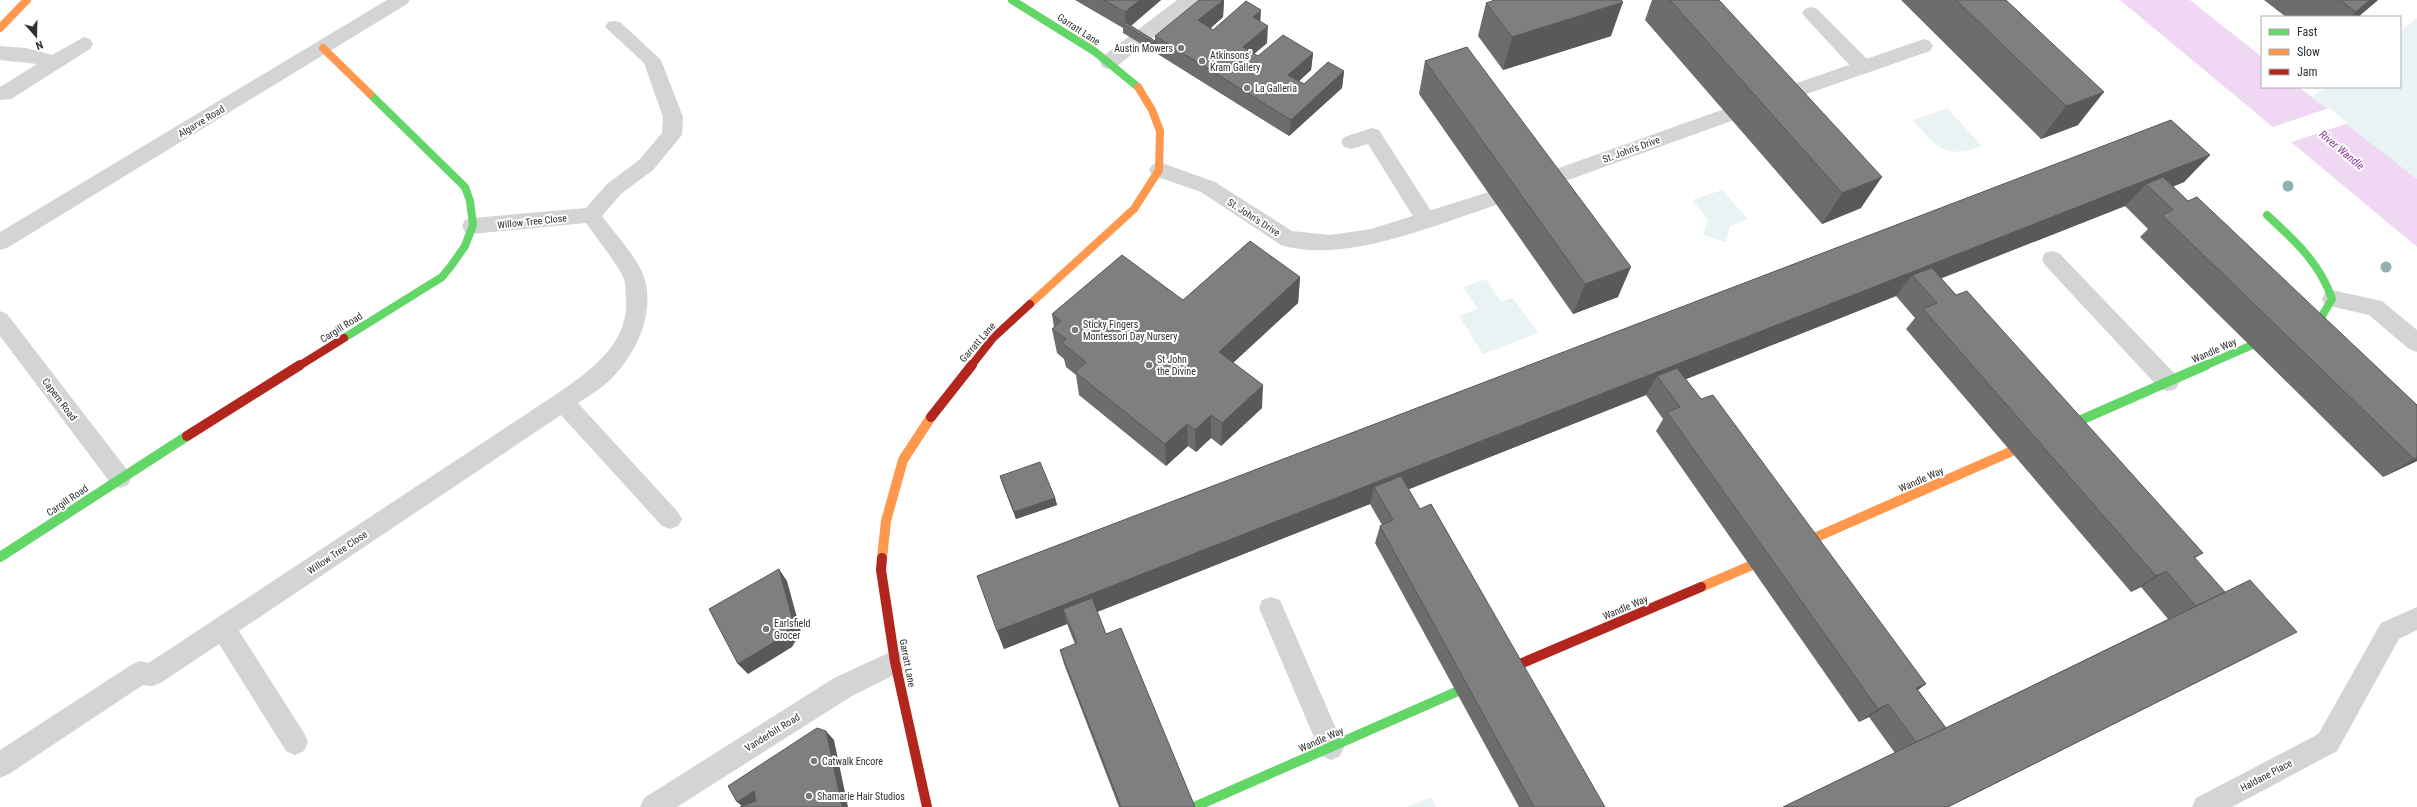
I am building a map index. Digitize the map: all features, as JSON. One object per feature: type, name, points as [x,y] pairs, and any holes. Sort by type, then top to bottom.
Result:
[{"type":"street","points":[[0,28],[27,0]]},
{"type":"street","name":"Algarve Road","points":[[0,242],[401,0]]},
{"type":"street","name":"Garratt Lane","points":[[927,807],[895,662],[881,570],[886,521],[903,460],[940,404],[993,338],[1134,209],[1159,170],[1161,148],[1160,131],[1152,110],[1143,93],[1110,62],[1012,0]]},
{"type":"street","points":[[1110,62],[1189,0]]},
{"type":"street","points":[[1811,14],[1863,67]]},
{"type":"street","points":[[591,215],[614,189],[646,165],[672,135],[673,117],[652,60],[614,27]]},
{"type":"street","points":[[4,94],[84,44]]},
{"type":"street","points":[[1765,102],[1924,46]]},
{"type":"street","name":"Cargill Road","points":[[0,557],[120,478],[442,277],[465,249],[472,226],[473,205],[464,187],[323,48]]},
{"type":"street","points":[[0,53],[26,55],[54,62]]},
{"type":"street","name":"St. John's Drive","points":[[1535,184],[1727,115]]},
{"type":"street","points":[[1351,142],[1372,135],[1426,220]]},
{"type":"street","name":"St. John's Drive","points":[[1159,170],[1208,187],[1288,239],[1337,242],[1371,237],[1492,199]]},
{"type":"street","name":"Willow Tree Close","points":[[0,765],[140,672],[153,674],[601,376],[625,344],[634,327],[636,313],[634,277],[591,215],[472,226]]},
{"type":"street","points":[[2267,215],[2317,264],[2330,284],[2332,299],[2322,316],[2289,329]]},
{"type":"street","points":[[2052,259],[2168,382]]},
{"type":"street","points":[[2332,299],[2375,307],[2417,343]]},
{"type":"street","name":"Capern Road","points":[[0,320],[120,478]]},
{"type":"street","name":"Wandle Way","points":[[2055,432],[2250,346]]},
{"type":"street","points":[[563,402],[670,519]]},
{"type":"street","name":"Wandle Way","points":[[1796,546],[2010,452]]},
{"type":"street","name":"Wandle Way","points":[[1508,669],[1750,566]]},
{"type":"street","points":[[1271,608],[1332,747]]},
{"type":"street","name":"Haldane Place","points":[[2205,807],[2328,742],[2390,631],[2417,618]]},
{"type":"street","points":[[223,628],[295,742]]},
{"type":"street","name":"Vanderbilt Road","points":[[653,807],[843,687],[895,662]]},
{"type":"street","name":"Wandle Way","points":[[1194,807],[1456,692]]},
{"type":"shaded area","points":[[2417,18],[2417,179],[2312,97],[2325,88],[2401,88],[2401,30]]},
{"type":"shaded area","points":[[1947,108],[1982,146],[1959,152],[1942,148],[1935,144],[1913,120]]},
{"type":"shaded area","points":[[1722,190],[1748,219],[1730,226],[1726,242],[1703,235],[1708,220],[1692,200]]},
{"type":"shaded area","points":[[1486,279],[1501,301],[1513,298],[1538,333],[1483,354],[1459,316],[1478,309],[1463,287]]},
{"type":"shaded area","points":[[1431,797],[1437,807],[1406,807]]},
{"type":"water","name":"River Wandle","points":[[2120,0],[2190,0],[2261,56],[2261,88],[2300,88],[2417,179],[2417,247]]},
{"type":"pier","points":[[2329,108],[2348,123],[2289,143],[2270,128]]},
{"type":"building","points":[[1104,0],[1140,0],[1125,12]]},
{"type":"building","points":[[1199,0],[1224,0],[1198,20],[1213,30],[1246,1],[1261,10],[1253,17],[1268,26],[1243,47],[1258,56],[1283,35],[1313,53],[1288,75],[1304,84],[1328,62],[1344,71],[1291,120],[1155,36]]},
{"type":"building","points":[[1495,0],[1621,0],[1623,2],[1512,37],[1486,3]]},
{"type":"building","points":[[1670,0],[1719,0],[1882,177],[1842,193]]},
{"type":"building","points":[[1956,0],[2006,0],[2104,92],[2066,106]]},
{"type":"building","points":[[2340,0],[2370,0],[2356,12]]},
{"type":"building","points":[[1125,22],[1155,41],[1155,43],[1123,24]]},
{"type":"building","points":[[1467,47],[1631,267],[1585,284],[1425,61]]},
{"type":"building","points":[[2171,120],[2210,155],[997,631],[977,576]]},
{"type":"building","points":[[2163,177],[2188,201],[2197,197],[2417,405],[2417,457],[2414,459],[2162,215],[2173,210],[2146,184]]},
{"type":"building","name":"St John the Divine","points":[[1250,241],[1300,277],[1219,352],[1263,385],[1222,423],[1211,415],[1195,430],[1187,424],[1165,444],[1075,372],[1086,362],[1062,343],[1066,339],[1052,329],[1061,321],[1052,314],[1122,255],[1183,300]]},
{"type":"building","points":[[1932,268],[1956,295],[1967,291],[2203,553],[2194,557],[2225,592],[2196,606],[2166,571],[2156,576],[1923,309],[1937,303],[1912,275]]},
{"type":"building","points":[[1677,368],[1701,399],[1713,395],[1926,684],[1916,688],[1946,728],[1916,742],[1888,704],[1878,709],[1667,412],[1680,407],[1657,376]]},
{"type":"building","points":[[1040,462],[1055,498],[1014,512],[1000,476]]},
{"type":"building","points":[[1401,476],[1420,509],[1431,504],[1605,807],[1534,807],[1380,526],[1393,520],[1374,487]]},
{"type":"building","points":[[779,569],[793,621],[784,636],[738,664],[709,609]]},
{"type":"building","points":[[2250,580],[2297,632],[1948,807],[1783,807]]},
{"type":"building","points":[[1092,598],[1106,634],[1121,628],[1195,807],[1121,807],[1060,650],[1077,643],[1063,609]]},
{"type":"building","points":[[817,728],[826,731],[842,807],[740,807],[756,801],[754,791],[737,802],[728,786]]},
{"type":"traffic: fast","points":[[1012,0],[1061,29],[1094,51],[1138,87]]},
{"type":"traffic: fast","points":[[344,338],[442,277],[465,246],[473,225],[470,201],[465,187],[370,94]]},
{"type":"traffic: fast","points":[[2267,215],[2306,252],[2321,274],[2332,299],[2322,316],[2294,327]]},
{"type":"traffic: fast","points":[[2056,431],[2250,346]]},
{"type":"traffic: fast","points":[[0,557],[187,436]]},
{"type":"traffic: fast","points":[[1194,807],[1456,692]]},
{"type":"traffic: slow","points":[[0,28],[27,0]]},
{"type":"traffic: slow","points":[[323,48],[370,94]]},
{"type":"traffic: slow","points":[[1030,304],[1134,209],[1159,170],[1160,131],[1152,110],[1138,87]]},
{"type":"traffic: slow","points":[[882,558],[886,521],[903,460],[931,417]]},
{"type":"traffic: slow","points":[[1796,546],[2010,452]]},
{"type":"traffic: slow","points":[[1701,587],[1750,566]]},
{"type":"traffic: jam","points":[[931,417],[993,338],[1030,304]]},
{"type":"traffic: jam","points":[[187,436],[344,338]]},
{"type":"traffic: jam","points":[[882,558],[881,570],[895,662],[927,807]]},
{"type":"traffic: jam","points":[[1508,669],[1701,587]]},
{"type":"place","name":"Austin Mowers","points":[[1181,48]]},
{"type":"place","name":"Atkinsons' Kram Gallery","points":[[1202,61]]},
{"type":"place","name":"La Galleria","points":[[1247,88]]},
{"type":"place","name":"Sticky Fingers Montessori Day Nursery","points":[[1075,330]]},
{"type":"place","name":"St John the Divine","points":[[1149,365]]},
{"type":"place","name":"Earlsfield Grocer","points":[[766,629]]},
{"type":"place","name":"Catwalk Encore","points":[[814,761]]},
{"type":"place","name":"Shamarie Hair Studios","points":[[809,796]]}]
